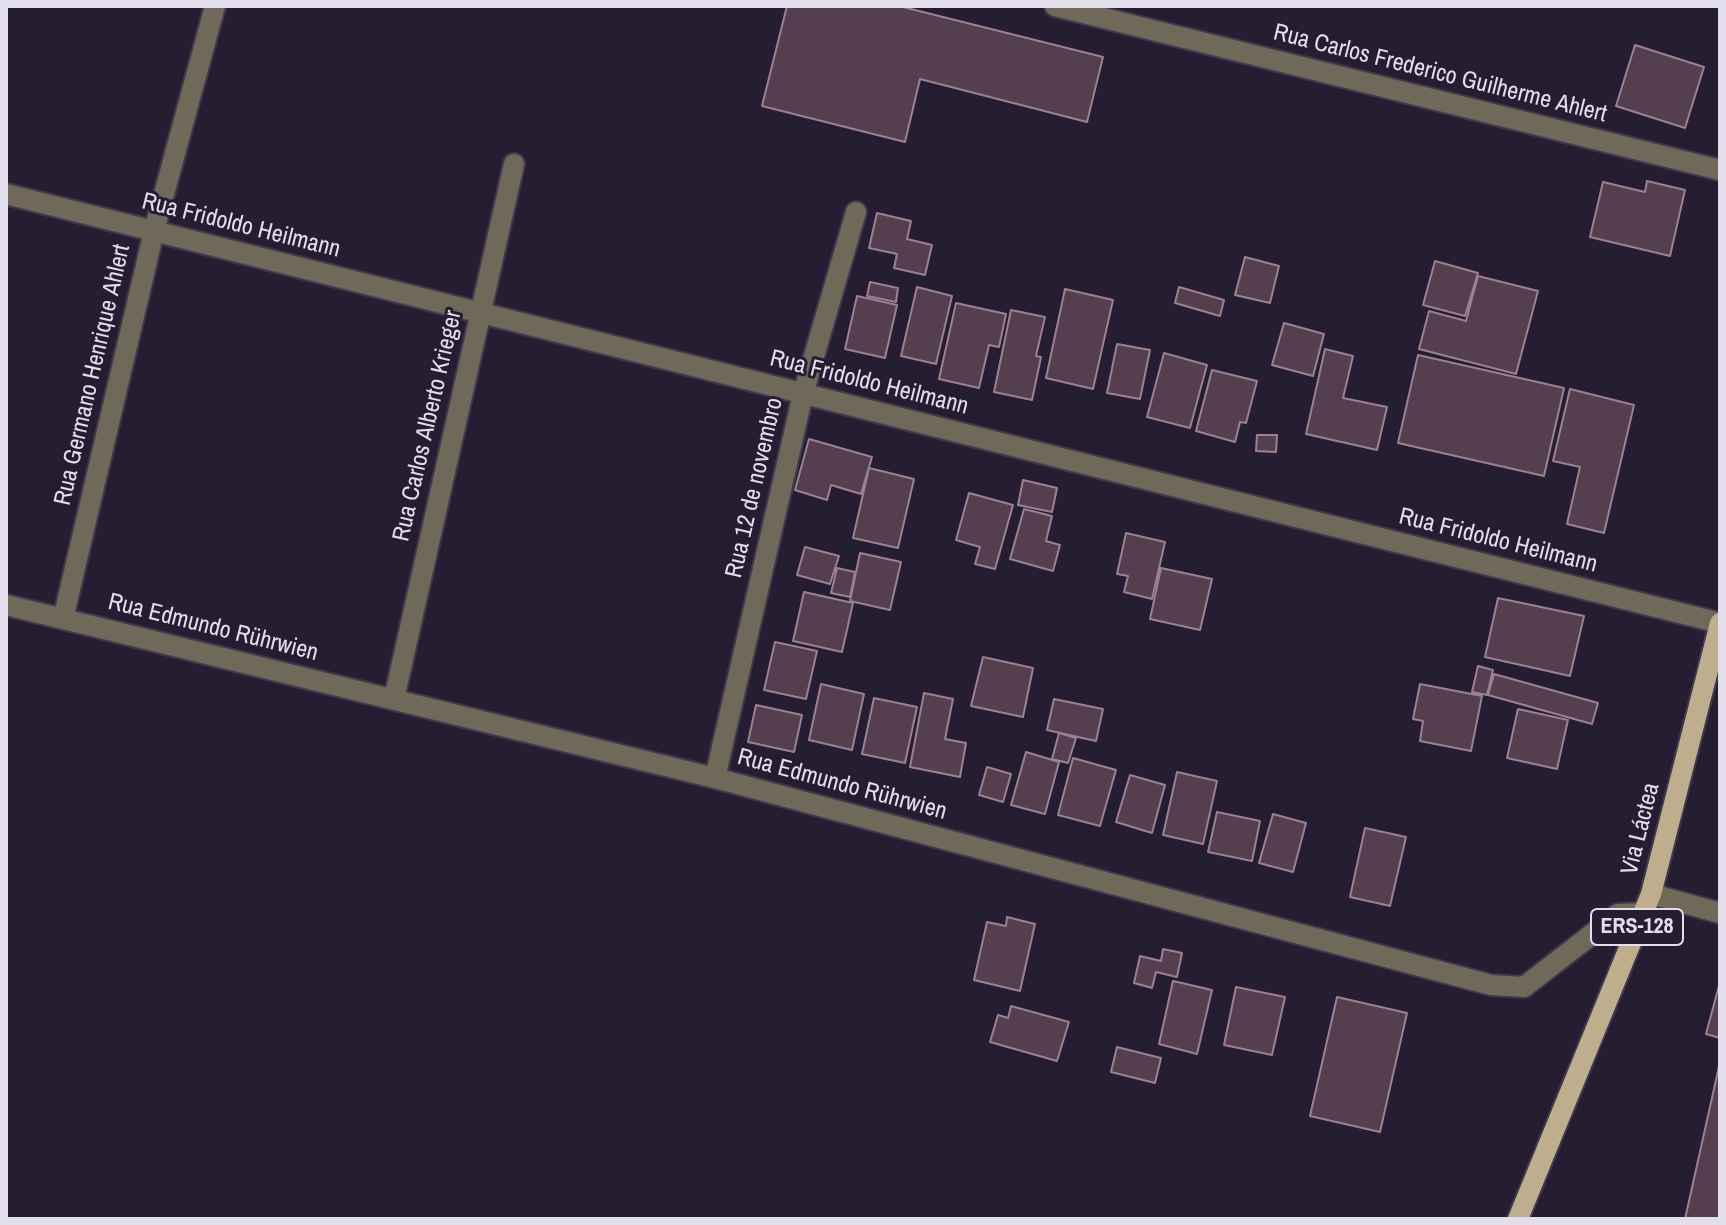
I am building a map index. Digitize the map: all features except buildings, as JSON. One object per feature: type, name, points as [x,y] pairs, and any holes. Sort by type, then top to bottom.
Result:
[{"type":"main road","name":"Via Láctea","points":[[1518,1219],[1646,903],[1720,623]]},
{"type":"street","name":"Rua Germano Henrique Ahlert","points":[[63,619],[154,231],[215,6]]},
{"type":"street","name":"Rua Carlos Frederico Guilherme Ahlert","points":[[1055,6],[1720,170]]},
{"type":"street","name":"Rua Carlos Alberto Krieger","points":[[394,699],[514,164]]},
{"type":"street","name":"Rua Fridoldo Heilmann","points":[[6,194],[1720,623]]},
{"type":"street","name":"Rua 12 de novembro","points":[[715,778],[803,394],[856,212]]},
{"type":"street","name":"Rua Edmundo Rührwien","points":[[6,605],[715,778],[1491,985],[1524,987],[1618,914],[1646,903]]},
{"type":"street","points":[[1646,903],[1720,913]]}]
